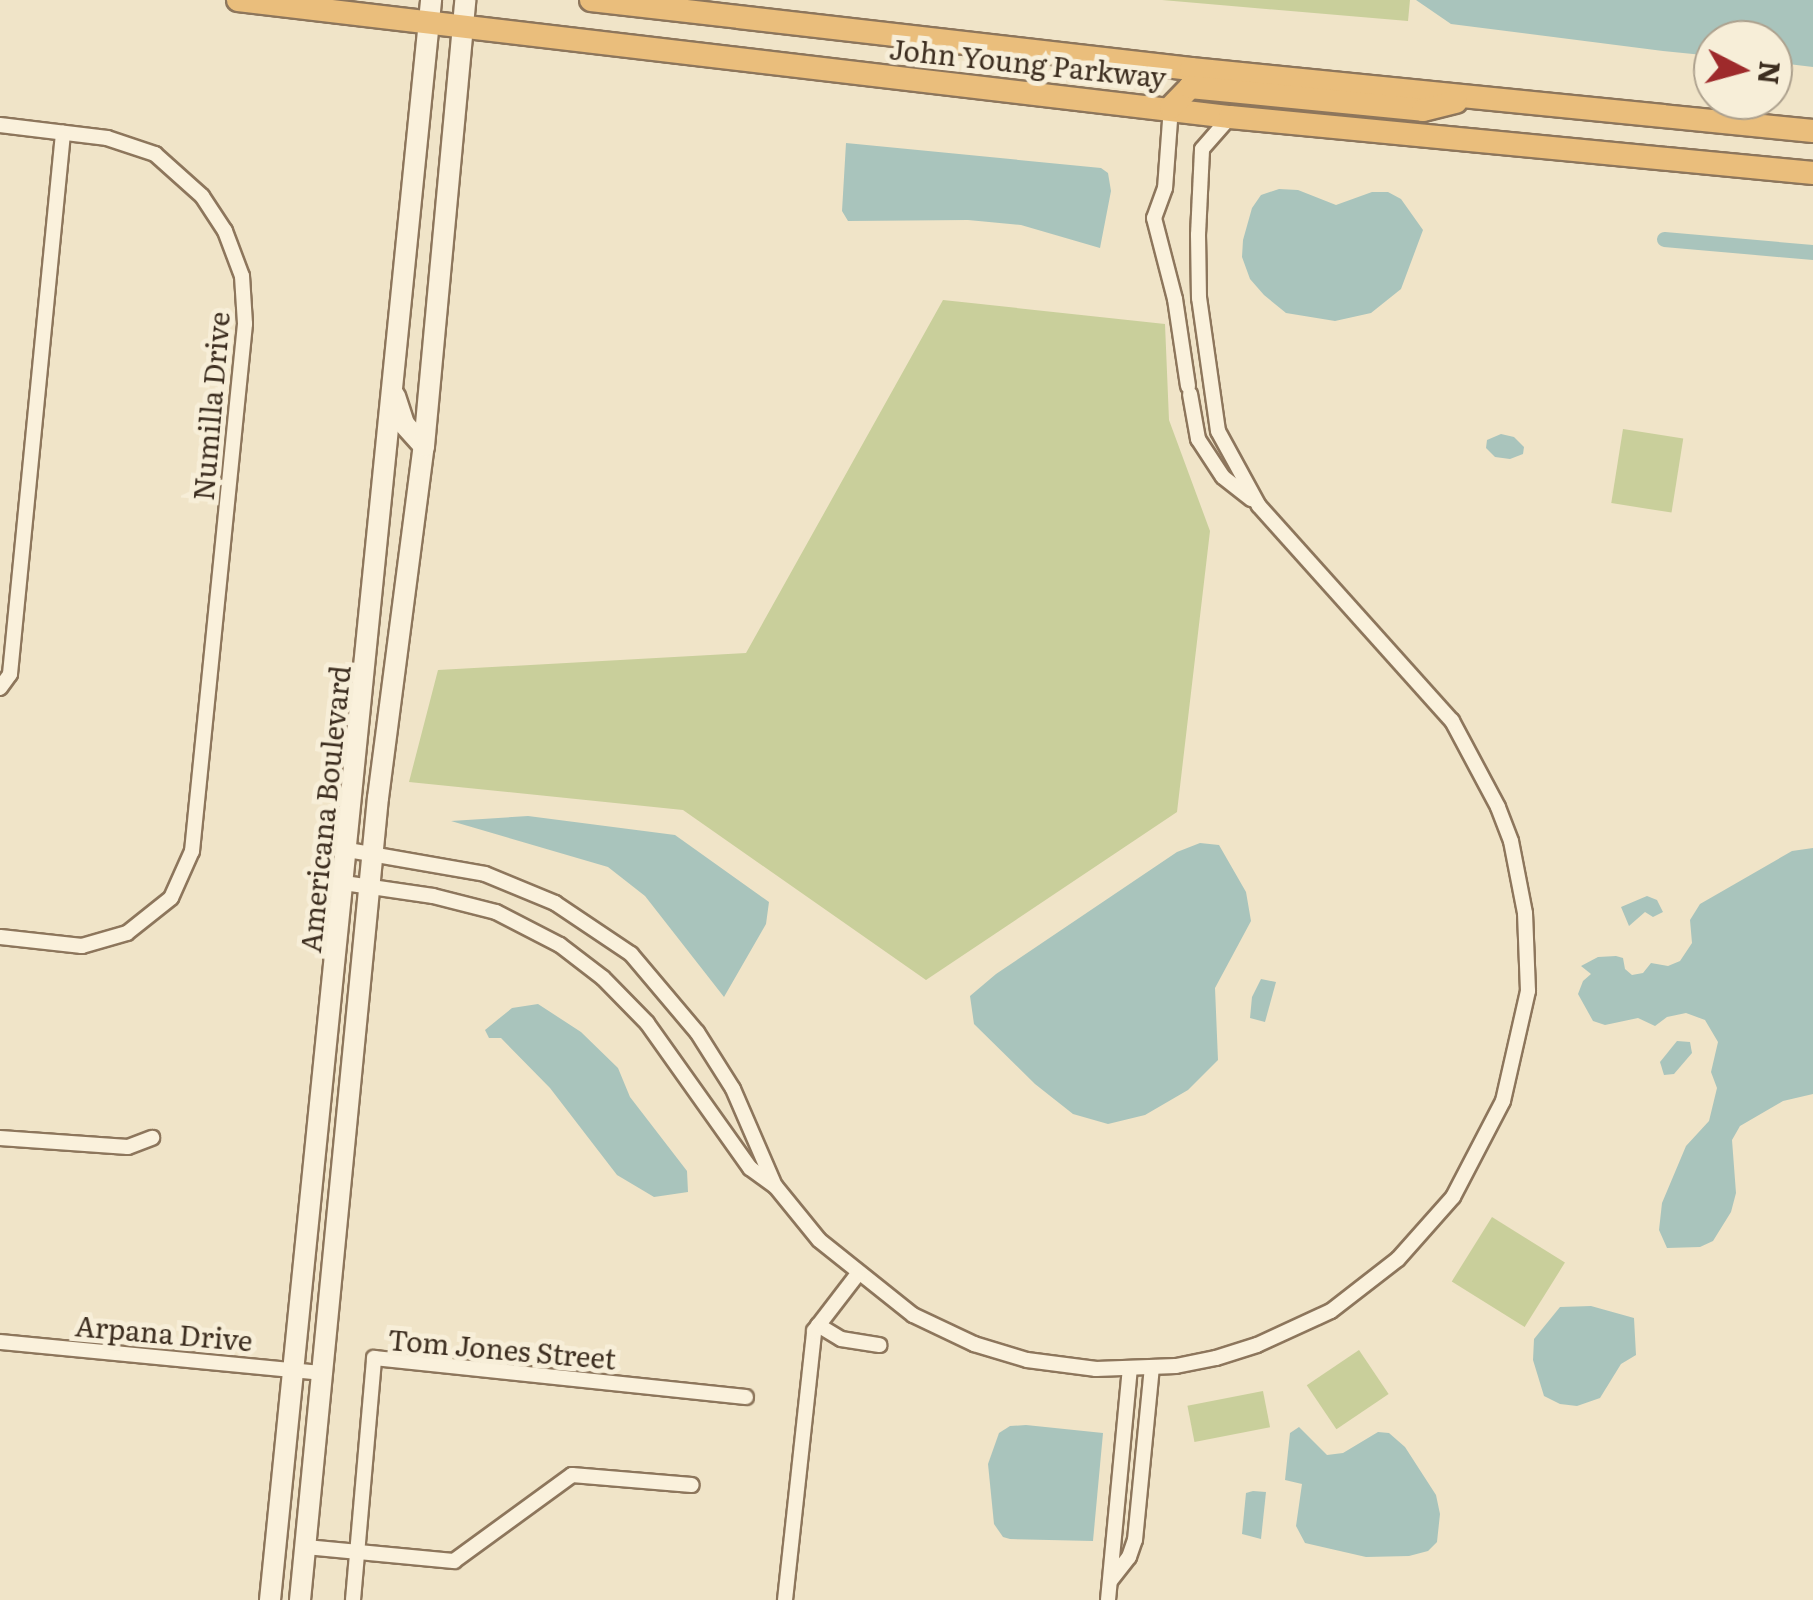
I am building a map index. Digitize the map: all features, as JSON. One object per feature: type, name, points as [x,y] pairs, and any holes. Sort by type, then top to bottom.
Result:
[{"type":"highway","name":"John Young Parkway","points":[[238,0],[430,12],[463,27],[1171,107],[1230,117],[1813,173]]},
{"type":"highway","name":"John Young Parkway","points":[[591,0],[1191,69],[1813,131]]},
{"type":"highway","points":[[1096,99],[1162,94],[1191,69]]},
{"type":"highway","points":[[1171,107],[1190,87],[1423,110],[1476,98]]},
{"type":"main road","name":"Americana Boulevard","points":[[300,1600],[372,853],[424,446],[465,0]]},
{"type":"main road","name":"Americana Boulevard","points":[[270,1600],[430,12]]},
{"type":"main road","points":[[392,389],[404,424],[424,446]]},
{"type":"main road","points":[[370,619],[404,622]]},
{"type":"street","points":[[348,850],[463,868],[509,883],[555,903],[631,954],[697,1032],[732,1090],[776,1187],[818,1240],[913,1316],[1000,1354],[1053,1364],[1130,1368],[1216,1358],[1297,1329],[1346,1300],[1398,1259],[1453,1197],[1491,1130],[1514,1066],[1528,991],[1525,913],[1511,842],[1468,748],[1432,696],[1259,506],[1223,476],[1198,439],[1176,299],[1154,218],[1165,188],[1171,107]]},
{"type":"street","points":[[1230,117],[1202,150],[1199,298],[1218,431],[1259,506]]},
{"type":"street","name":"Numilla Drive","points":[[0,125],[108,138],[155,154],[202,196],[225,232],[242,276],[245,324],[192,850],[171,898],[127,933],[82,946],[0,937]]},
{"type":"street","points":[[0,688],[10,674],[63,133]]},
{"type":"street","points":[[344,883],[433,896],[496,912],[560,945],[603,978],[647,1023],[750,1168],[776,1187]]},
{"type":"street","points":[[0,1138],[128,1147],[152,1138]]},
{"type":"street","points":[[786,1600],[814,1331],[857,1275]]},
{"type":"street","points":[[818,1325],[841,1339],[880,1345]]},
{"type":"street","name":"Arpana Drive","points":[[0,1342],[322,1373]]},
{"type":"street","name":"Tom Jones Street","points":[[353,1600],[374,1358],[746,1397]]},
{"type":"street","points":[[1108,1600],[1130,1368]]},
{"type":"street","points":[[1110,1580],[1129,1557],[1135,1540],[1152,1368]]},
{"type":"street","points":[[305,1547],[454,1560],[572,1475],[692,1486]]},
{"type":"green space","points":[[1162,0],[1410,0],[1408,21]]},
{"type":"green space","points":[[943,300],[1165,324],[1169,420],[1210,531],[1177,812],[926,980],[683,810],[409,782],[438,670],[746,653]]},
{"type":"green space","points":[[1623,429],[1683,439],[1672,513],[1611,503]]},
{"type":"green space","points":[[1492,1217],[1565,1263],[1525,1327],[1452,1281]]},
{"type":"green space","points":[[1359,1350],[1389,1394],[1336,1429],[1307,1385]]},
{"type":"green space","points":[[1263,1391],[1270,1427],[1194,1442],[1187,1406]]},
{"type":"water","points":[[1416,0],[1813,0],[1813,67],[1793,64],[1793,20],[1693,20],[1693,54],[1451,24]]},
{"type":"water","points":[[846,143],[1101,168],[1108,173],[1111,191],[1100,248],[1021,225],[968,220],[848,221],[842,211]]},
{"type":"water","points":[[1279,189],[1298,190],[1336,205],[1372,192],[1388,192],[1401,199],[1423,230],[1401,289],[1371,313],[1335,321],[1286,313],[1264,295],[1250,279],[1242,257],[1243,240],[1252,208],[1261,195]]},
{"type":"water","points":[[1501,434],[1514,437],[1524,447],[1523,454],[1510,459],[1495,457],[1486,448],[1487,440]]},
{"type":"water","points":[[528,816],[675,835],[769,902],[766,924],[724,997],[645,896],[608,867],[451,821]]},
{"type":"water","points":[[1200,843],[1219,845],[1246,892],[1251,921],[1215,988],[1218,1060],[1188,1090],[1145,1115],[1108,1124],[1073,1114],[1035,1084],[974,1024],[970,996],[996,974],[1177,852]]},
{"type":"water","points":[[1813,848],[1813,1094],[1783,1101],[1740,1126],[1732,1140],[1736,1193],[1731,1212],[1713,1241],[1700,1247],[1667,1248],[1659,1230],[1662,1203],[1686,1146],[1709,1121],[1717,1088],[1711,1072],[1718,1042],[1705,1020],[1686,1013],[1667,1017],[1655,1026],[1638,1018],[1605,1025],[1593,1021],[1578,994],[1591,974],[1581,966],[1598,957],[1616,956],[1623,958],[1625,969],[1632,975],[1643,973],[1651,963],[1668,966],[1680,961],[1692,943],[1690,920],[1700,904],[1792,851]]},
{"type":"water","points":[[1647,896],[1657,900],[1663,912],[1653,917],[1645,912],[1629,926],[1621,907]]},
{"type":"water","points":[[1261,979],[1276,982],[1265,1022],[1250,1018],[1252,997]]},
{"type":"water","points":[[538,1004],[581,1032],[618,1068],[630,1097],[687,1171],[688,1192],[654,1197],[617,1175],[550,1088],[501,1038],[489,1038],[485,1030],[512,1008]]},
{"type":"water","points":[[1677,1041],[1690,1042],[1692,1053],[1674,1074],[1664,1075],[1660,1062]]},
{"type":"water","points":[[1591,1306],[1634,1318],[1636,1355],[1621,1364],[1600,1398],[1577,1406],[1560,1404],[1544,1396],[1533,1360],[1534,1339],[1560,1307]]},
{"type":"water","points":[[1010,1426],[1103,1433],[1093,1541],[1010,1539],[1003,1537],[994,1524],[988,1464],[999,1433]]},
{"type":"water","points":[[1299,1427],[1327,1455],[1343,1453],[1378,1432],[1389,1433],[1405,1447],[1436,1495],[1440,1514],[1437,1542],[1428,1551],[1409,1556],[1366,1557],[1305,1543],[1296,1526],[1302,1484],[1285,1480],[1290,1433]]},
{"type":"water","points":[[1266,1492],[1261,1539],[1242,1534],[1246,1493]]},
{"type":"waterway","points":[[1664,239],[1813,252]]}]
